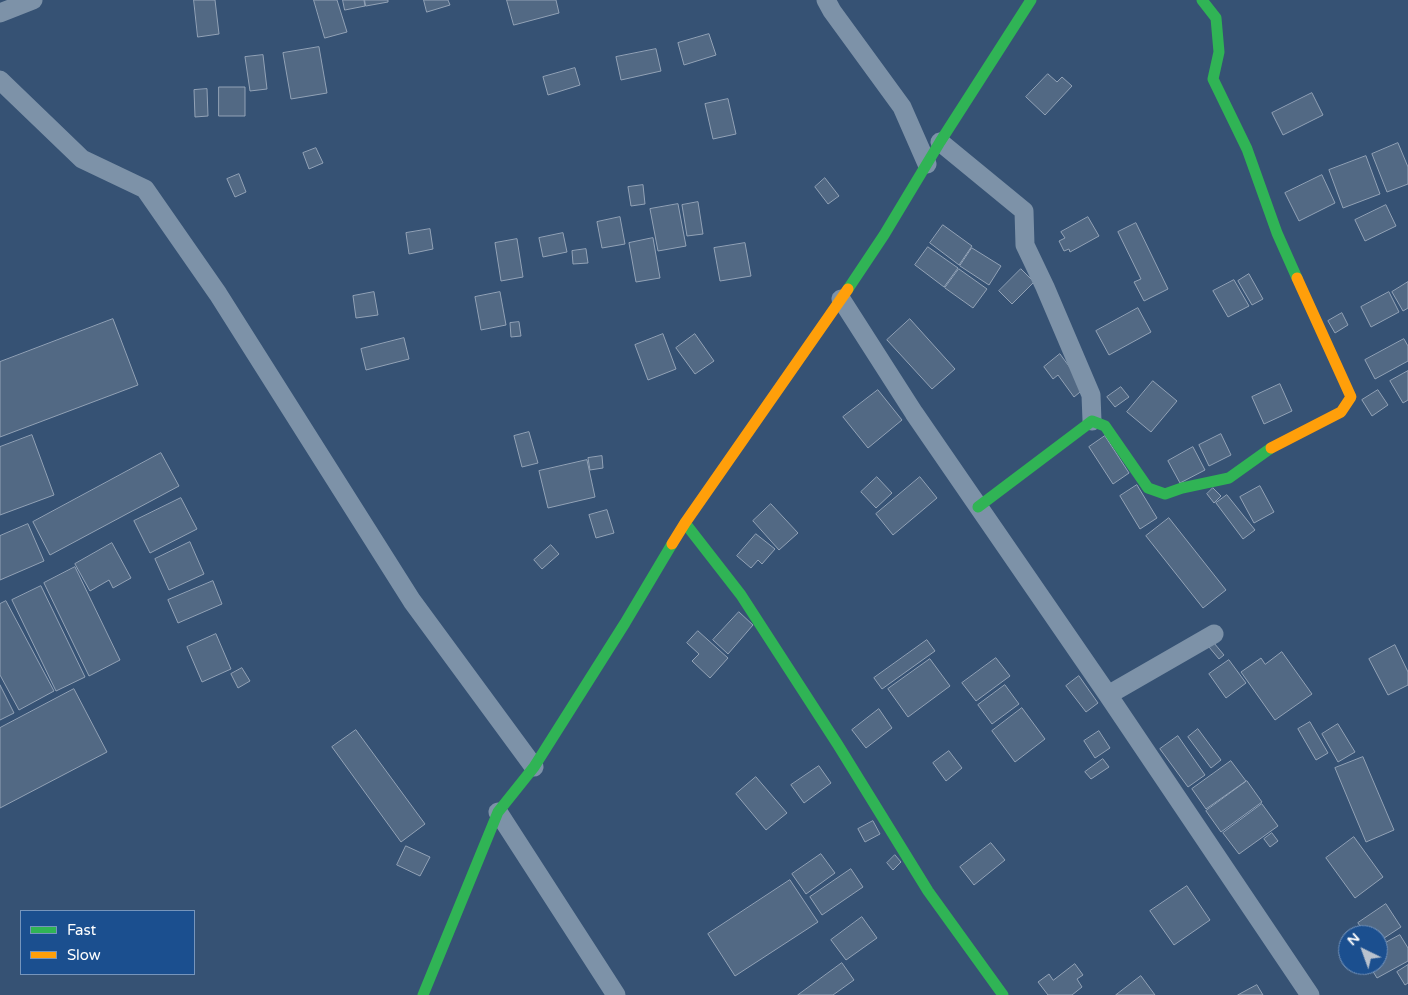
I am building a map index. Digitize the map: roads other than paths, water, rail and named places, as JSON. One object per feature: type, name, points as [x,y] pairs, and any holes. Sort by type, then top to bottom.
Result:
[{"type":"street","points":[[0,14],[33,0]]},
{"type":"street","points":[[826,0],[902,107],[927,164]]},
{"type":"street","points":[[423,995],[498,812],[534,767],[625,623],[685,522],[884,236],[940,142],[1031,0]]},
{"type":"street","points":[[1092,421],[1105,426],[1148,488],[1165,494],[1182,488],[1229,478],[1271,448],[1341,412],[1351,398],[1277,233],[1247,149],[1213,79],[1219,52],[1216,18],[1202,0]]},
{"type":"street","points":[[0,80],[82,159],[145,189],[218,294],[412,601],[534,767]]},
{"type":"street","points":[[940,142],[1024,211],[1025,245],[1091,394],[1092,421]]},
{"type":"street","points":[[841,299],[914,413],[1108,695],[1310,995]]},
{"type":"street","points":[[978,507],[1092,421]]},
{"type":"street","points":[[685,522],[741,595],[838,746],[928,892],[1003,995]]},
{"type":"street","points":[[1108,695],[1214,634]]},
{"type":"street","points":[[498,812],[616,995]]}]
